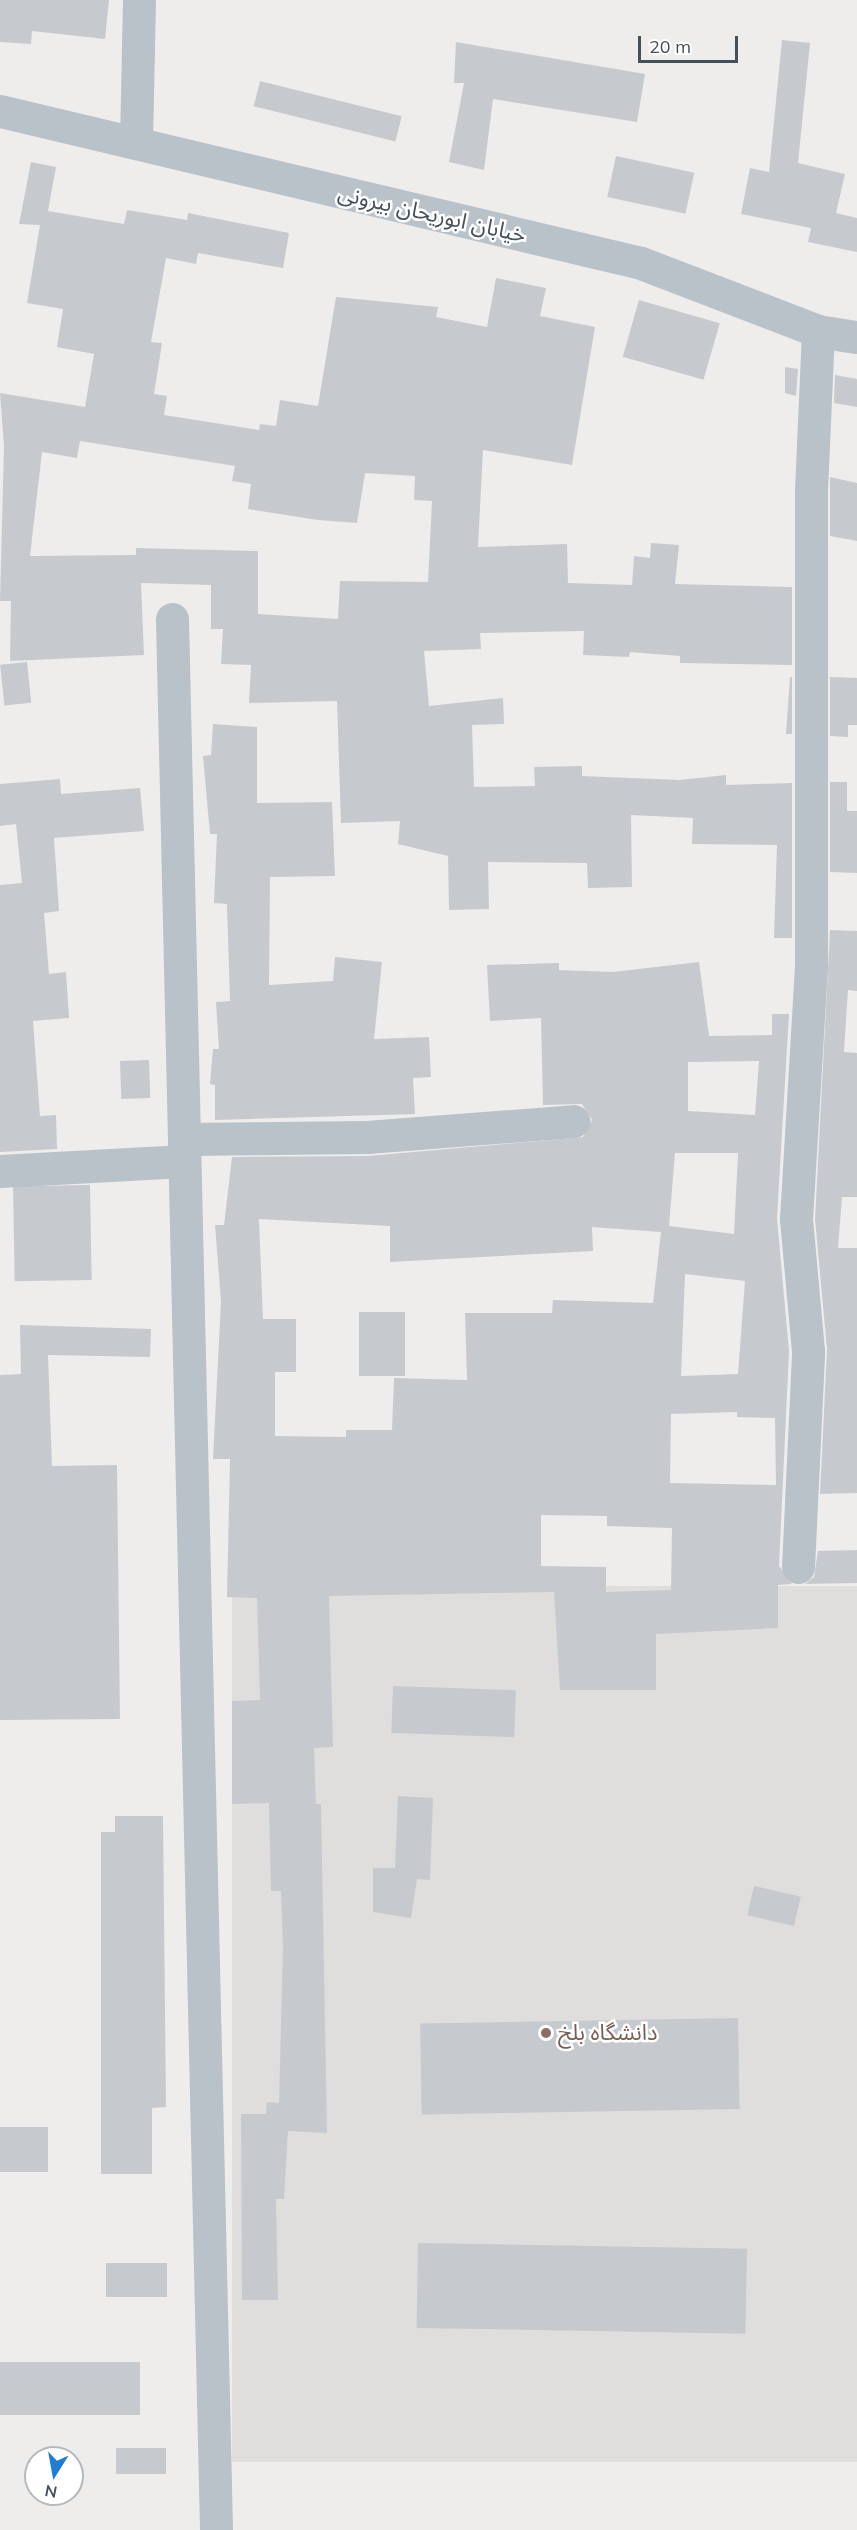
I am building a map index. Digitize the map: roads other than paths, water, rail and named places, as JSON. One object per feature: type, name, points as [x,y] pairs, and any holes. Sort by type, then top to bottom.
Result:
[{"type":"street","points":[[136,142],[139,0]]},
{"type":"street","name":"خیابان ابوریحان بیرونی","points":[[0,111],[641,263],[818,330],[857,337]]},
{"type":"street","points":[[798,1567],[808,1351],[796,1219],[811,968],[811,491],[818,330]]},
{"type":"street","points":[[172,619],[216,2530]]},
{"type":"street","points":[[0,1171],[184,1150],[573,1121]]},
{"type":"place","name":"دانشگاه بلخ","points":[[546,2033]]}]
